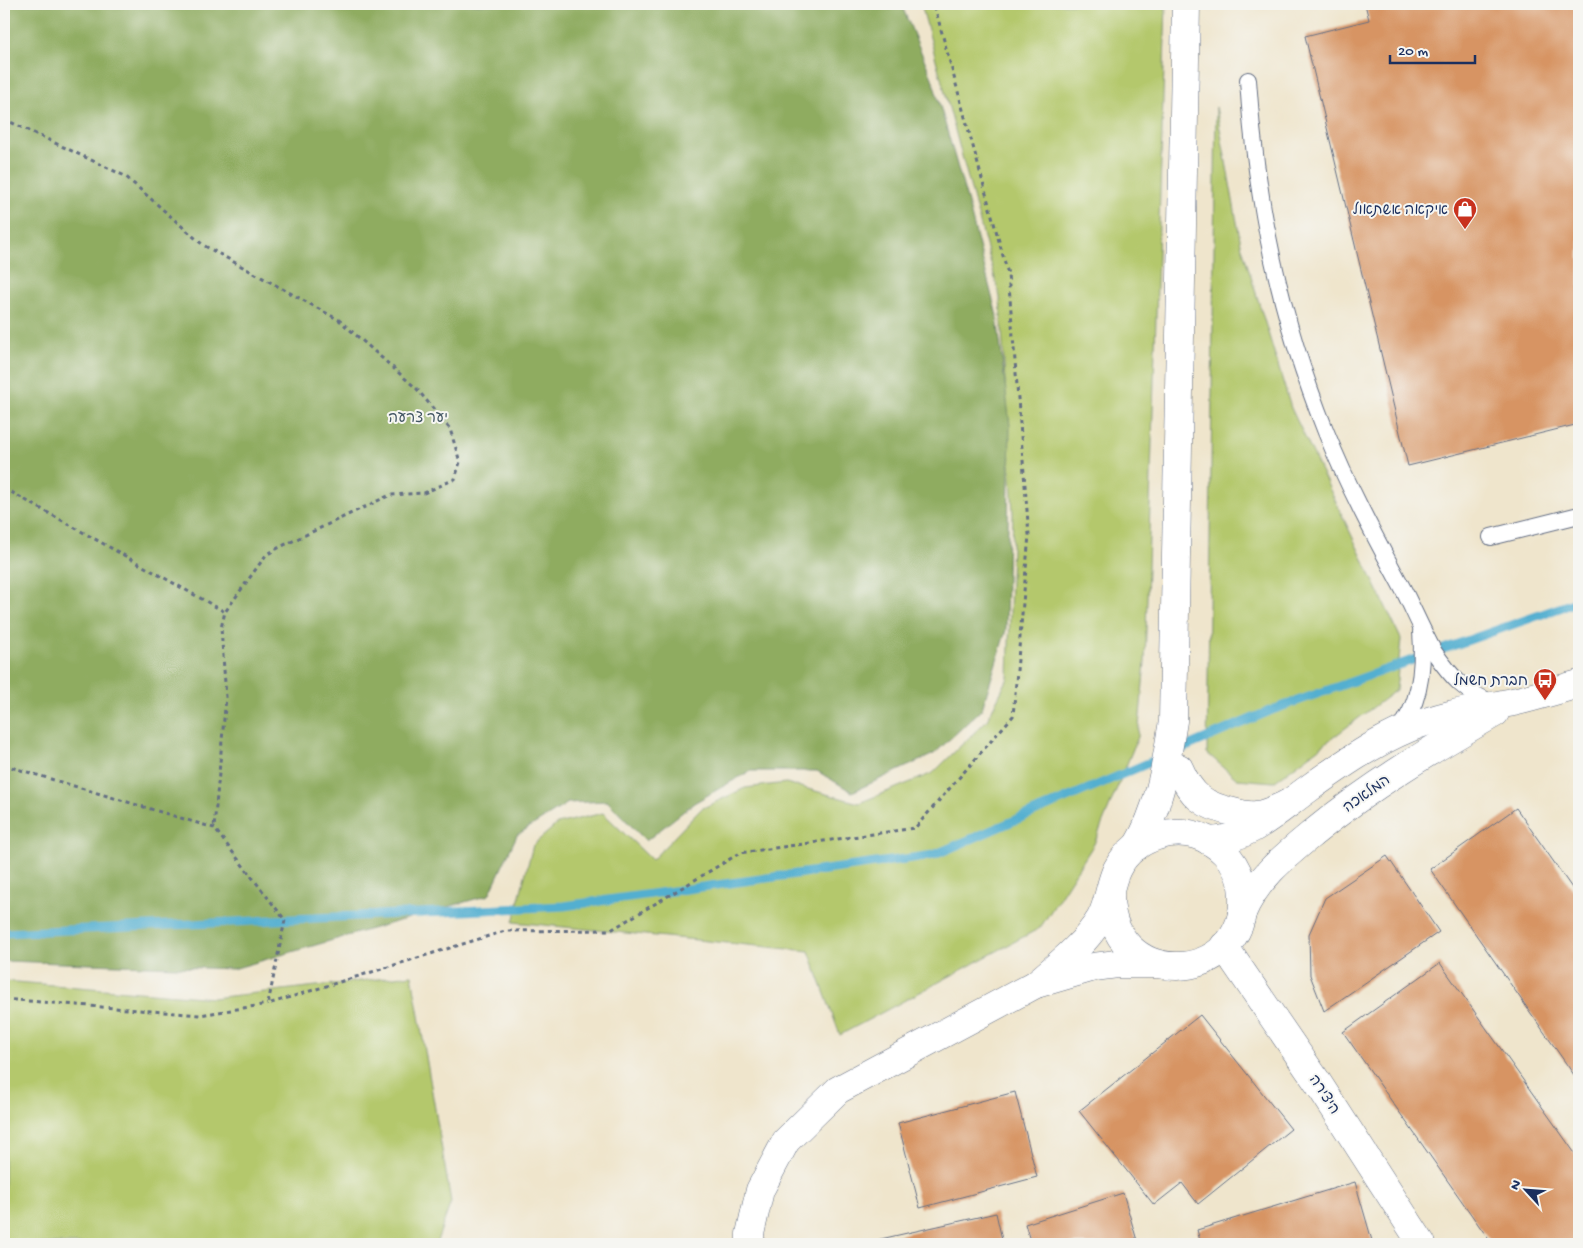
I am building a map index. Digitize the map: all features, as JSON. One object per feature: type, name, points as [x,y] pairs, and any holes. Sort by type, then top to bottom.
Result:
[{"type":"street","points":[[750,1244],[750,1234],[760,1190],[786,1141],[838,1090],[1036,984],[1094,967],[1117,964],[1188,966],[1208,959],[1224,946],[1236,931],[1242,912],[1243,894],[1239,876],[1230,859],[1196,827],[1190,815],[1182,792],[1173,721],[1186,4]]},
{"type":"street","name":"המלאכה","points":[[1208,840],[1222,840],[1244,834],[1262,824],[1349,762],[1397,733],[1440,717],[1507,703],[1579,684]]},
{"type":"street","name":"המלאכה","points":[[1242,912],[1251,894],[1270,872],[1344,808],[1507,703]]},
{"type":"street","points":[[1137,846],[1150,821],[1158,797],[1173,721]]},
{"type":"street","points":[[1179,768],[1185,783],[1196,796],[1206,804],[1222,810],[1255,816],[1289,803]]},
{"type":"street","points":[[1036,984],[1088,937],[1101,917],[1116,870],[1137,846],[1165,833],[1186,833],[1208,840]]},
{"type":"street","points":[[1110,890],[1113,921],[1120,936],[1138,955],[1157,964]]},
{"type":"street","name":"היצירה","points":[[1224,946],[1318,1083],[1422,1244]]},
{"type":"lane","points":[[1248,80],[1251,127],[1263,218],[1272,262],[1296,350],[1310,392],[1344,475],[1434,652],[1455,679],[1480,699],[1507,703]]},
{"type":"lane","points":[[1492,537],[1579,515]]},
{"type":"lane","points":[[1397,733],[1407,720],[1418,689],[1422,656],[1420,622]]},
{"type":"path","points":[[4,999],[200,1014],[268,1004],[505,931],[611,930],[740,853],[916,828],[1013,716],[1029,535],[1008,274],[934,4]]},
{"type":"path","points":[[4,118],[125,176],[203,245],[339,320],[418,389],[450,429],[460,462],[455,479],[424,493],[390,495],[280,546],[266,556],[225,612],[221,628],[226,697],[214,828]]},
{"type":"path","points":[[4,488],[225,612]]},
{"type":"path","points":[[4,765],[214,828],[285,920],[268,1004]]},
{"type":"green space","name":"יער צרעה","points":[[4,4],[901,4],[932,78],[968,203],[997,316],[1010,426],[1006,630],[982,709],[934,754],[852,792],[817,771],[750,771],[694,803],[646,841],[607,801],[568,803],[517,835],[489,895],[233,969],[4,961]]},
{"type":"green space","points":[[921,4],[1166,4],[1145,662],[1138,737],[1094,844],[1040,928],[840,1035],[809,951],[513,922],[533,845],[557,824],[603,813],[652,860],[701,809],[745,788],[786,783],[859,803],[933,773],[987,720],[1008,678],[1013,513],[1000,297]]},
{"type":"green space","points":[[1216,107],[1241,244],[1291,408],[1401,639],[1396,690],[1274,782],[1237,779],[1207,753]]},
{"type":"green space","points":[[412,975],[451,1202],[436,1244],[4,1244],[4,981],[213,998]]},
{"type":"building","name":"איקאה אשתאול","points":[[1365,4],[1579,4],[1579,424],[1408,466],[1305,36],[1369,20]]},
{"type":"building","points":[[1516,808],[1579,898],[1579,1082],[1430,869]]},
{"type":"building","points":[[1387,856],[1439,932],[1324,1011],[1310,975],[1309,934],[1325,898]]},
{"type":"building","points":[[1440,963],[1579,1159],[1579,1244],[1492,1244],[1343,1032]]},
{"type":"building","points":[[1200,1015],[1291,1129],[1198,1204],[1182,1183],[1154,1205],[1079,1111]]},
{"type":"building","points":[[1015,1092],[1037,1177],[920,1208],[898,1123]]},
{"type":"building","points":[[1355,1182],[1373,1244],[1201,1244],[1197,1230]]},
{"type":"building","points":[[1123,1193],[1138,1244],[1031,1244],[1025,1224]]},
{"type":"building","points":[[996,1213],[1003,1244],[863,1244],[863,1243]]},
{"type":"waterway","points":[[4,933],[564,906],[934,855],[1272,710],[1579,601]]},
{"type":"place","name":"איקאה אשתאול","points":[[1465,230]]},
{"type":"place","name":"חברת חשמל","points":[[1545,701]]}]
